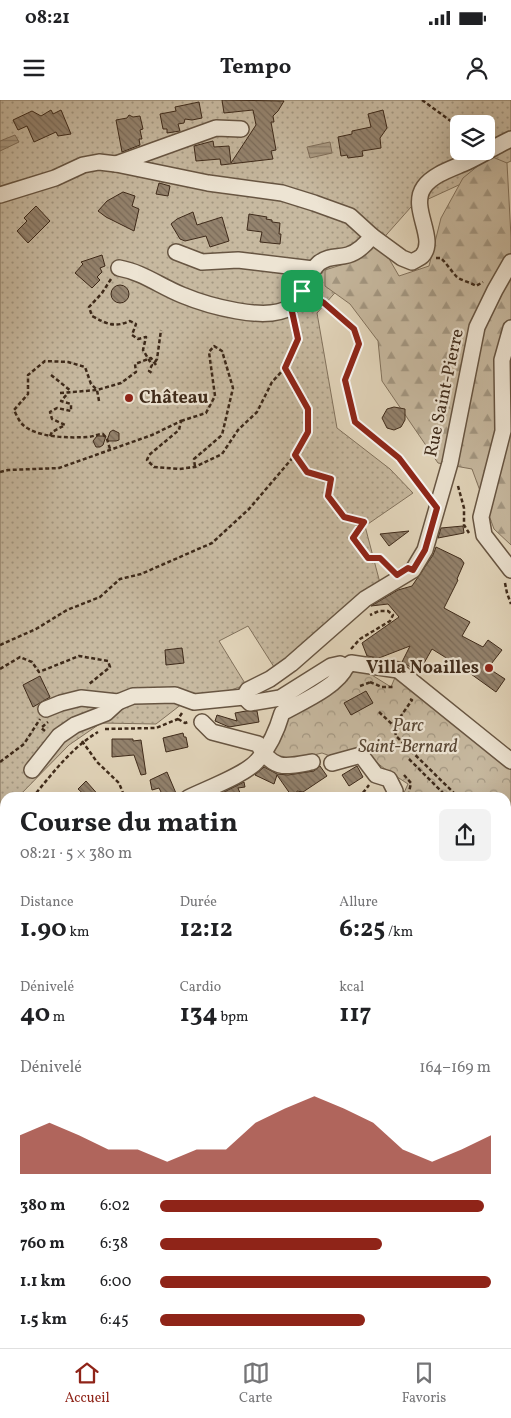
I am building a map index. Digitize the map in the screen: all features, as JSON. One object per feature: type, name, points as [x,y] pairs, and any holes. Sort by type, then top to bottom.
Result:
[{"type":"street","points":[[116,164],[216,128],[241,129]]},
{"type":"street","points":[[0,195],[55,178],[83,165],[98,162],[116,164],[208,183],[282,193],[350,216],[372,236],[402,258],[412,262],[423,256],[428,244],[419,198],[424,186],[444,171],[511,139]]},
{"type":"street","points":[[117,273],[135,271],[182,295],[233,311],[276,312],[291,307],[313,270],[326,258],[347,255],[366,244],[372,236]]},
{"type":"street","points":[[176,252],[202,262],[238,260],[313,270]]},
{"type":"street","name":"Rue Saint-Pierre","points":[[244,697],[248,690],[270,679],[292,664],[365,599],[413,570],[425,550],[450,463],[477,327],[511,262]]},
{"type":"street","points":[[511,328],[502,360],[503,431],[480,517],[484,535],[511,570]]},
{"type":"street","points":[[32,770],[59,736],[75,725],[106,713],[118,702],[133,696],[175,695],[194,702],[244,697],[250,703],[280,698],[331,666],[351,664],[398,670],[399,681],[511,760]]},
{"type":"street","points":[[200,792],[244,771],[256,762],[277,730],[282,713],[342,676],[343,665]]},
{"type":"street","points":[[46,710],[61,703],[81,698],[118,702]]},
{"type":"street","points":[[202,722],[212,732],[258,744],[271,761],[286,767],[312,762]]},
{"type":"street","points":[[332,763],[361,755],[376,775],[389,779],[395,792]]},
{"type":"path","points":[[422,100],[450,120]]},
{"type":"path","points":[[423,256],[430,259],[441,258],[450,266],[458,278],[476,286],[484,282],[495,290]]},
{"type":"path","points":[[117,273],[89,307],[92,316],[105,323],[119,325],[130,320],[136,324],[132,335],[138,339],[146,337],[143,350],[152,365]]},
{"type":"path","points":[[302,291],[324,303],[354,329],[359,344],[345,380],[355,422],[399,458],[437,508]]},
{"type":"path","points":[[181,421],[180,430],[148,455],[147,460],[154,467],[179,469],[196,467],[222,454],[238,430],[256,412],[272,382],[285,368],[298,339],[291,307]]},
{"type":"path","points":[[60,393],[97,390],[121,384],[136,372],[135,364],[151,358],[158,365],[152,373],[149,371],[152,365],[156,359],[161,330]]},
{"type":"path","points":[[0,472],[59,468],[152,435],[181,421],[206,413],[215,396],[209,352],[214,346],[222,351],[233,388],[222,435],[194,459],[196,467]]},
{"type":"path","points":[[99,401],[97,390],[91,384],[85,366],[68,362],[45,361],[28,375],[28,394],[14,410],[22,424],[34,431],[66,438],[91,437],[103,434],[110,449]]},
{"type":"path","points":[[0,645],[36,629],[67,610],[100,597],[120,580],[141,574],[212,543],[249,509],[295,455],[308,432],[308,409],[285,368]]},
{"type":"path","points":[[51,375],[69,392]]},
{"type":"path","points":[[50,436],[52,432],[65,425],[52,419],[50,412],[56,408],[71,410],[71,404],[61,401],[69,392]]},
{"type":"path","points":[[295,455],[307,472],[331,479],[328,496],[344,517],[364,522],[353,538],[368,558],[380,558],[392,570]]},
{"type":"path","points":[[343,665],[360,639],[390,621],[393,615],[388,611],[379,611],[368,615],[359,614],[353,610]]},
{"type":"path","points":[[0,669],[20,657],[32,662],[39,672],[79,656],[108,661],[110,667],[82,690],[81,698]]},
{"type":"path","points":[[360,686],[375,680]]},
{"type":"path","points":[[370,682],[382,687],[399,681],[401,692]]},
{"type":"path","points":[[394,726],[412,700],[406,696]]},
{"type":"path","points":[[0,762],[24,744],[46,710]]},
{"type":"path","points":[[379,712],[394,726],[396,736],[453,792]]},
{"type":"path","points":[[37,792],[82,742],[104,729],[156,728],[178,718]]},
{"type":"path","points":[[82,742],[97,762],[119,783],[123,792]]},
{"type":"path","points":[[409,759],[442,792]]},
{"type":"green space","points":[[0,100],[511,100],[511,161],[411,207],[317,313],[337,428],[390,469],[413,493],[365,526],[380,583],[287,659],[274,667],[248,626],[219,641],[246,685],[206,698],[191,697],[156,724],[101,723],[69,745],[23,792],[0,792]]},
{"type":"green space","points":[[495,158],[507,163],[511,237],[511,545],[494,529],[472,469],[438,463],[382,381],[378,341],[350,304],[325,286],[325,270],[341,265],[380,243],[399,276],[429,266],[441,218],[463,178],[485,160],[495,160]]},
{"type":"green space","name":"Parc Saint-Bernard","points":[[359,667],[391,687],[396,675],[511,766],[511,792],[404,792],[408,784],[362,751],[333,757],[322,753],[297,759],[274,761],[266,752],[284,715],[319,697]]},
{"type":"shaded area","points":[[15,135],[19,142],[0,151],[0,141]]},
{"type":"shaded area","points":[[330,142],[332,153],[310,158],[307,147]]},
{"type":"building","points":[[222,100],[284,101],[273,116],[274,122],[271,122],[276,150],[271,151],[273,159],[221,165],[220,159],[196,161],[194,146],[213,141],[214,147],[229,146],[231,163],[256,125],[253,110],[224,113]]},
{"type":"building","points":[[199,102],[202,118],[185,119],[184,123],[178,124],[180,131],[167,133],[167,129],[163,129],[160,114],[176,111],[175,107]]},
{"type":"building","points":[[51,110],[53,114],[61,110],[71,134],[58,136],[56,132],[34,142],[27,126],[18,130],[13,120],[32,111],[41,116]]},
{"type":"building","points":[[383,110],[387,128],[380,138],[381,148],[362,151],[363,156],[348,158],[347,155],[341,156],[338,137],[352,134],[352,131],[371,127],[368,114]]},
{"type":"building","points":[[129,115],[133,117],[140,116],[143,129],[140,130],[142,139],[139,139],[140,145],[122,152],[116,120],[127,118]]},
{"type":"building","points":[[159,183],[170,186],[168,196],[156,194]]},
{"type":"building","points":[[123,192],[135,196],[132,206],[139,209],[134,231],[98,211],[107,201]]},
{"type":"building","points":[[36,206],[50,221],[28,243],[17,231],[27,221],[24,218]]},
{"type":"building","points":[[193,212],[197,225],[222,217],[229,241],[210,247],[206,236],[185,241],[180,239],[171,224],[177,219]]},
{"type":"building","points":[[249,214],[267,217],[266,219],[272,220],[272,222],[280,223],[280,244],[260,242],[262,232],[247,230]]},
{"type":"building","points":[[102,255],[105,266],[100,268],[102,272],[97,277],[100,280],[92,288],[75,273],[83,264],[81,262]]},
{"type":"building","points":[[120,285],[126,288],[129,294],[126,300],[120,303],[114,300],[111,294],[114,288]]},
{"type":"building","points":[[394,407],[405,409],[405,420],[401,427],[394,430],[387,428],[382,418],[387,409]]},
{"type":"building","points":[[113,430],[119,433],[119,440],[107,441],[110,432]]},
{"type":"building","points":[[97,436],[106,436],[103,445],[100,447],[96,447],[93,441]]},
{"type":"building","points":[[463,526],[464,533],[438,538],[441,528]]},
{"type":"building","points":[[409,531],[389,546],[380,534]]},
{"type":"building","points":[[436,547],[461,559],[464,563],[444,608],[470,622],[462,636],[483,647],[488,640],[502,650],[488,668],[505,679],[496,692],[432,649],[419,672],[402,662],[410,646],[379,658],[367,656],[362,643],[399,617],[388,604],[371,606],[398,590],[412,586],[433,555]]},
{"type":"building","points":[[182,648],[184,663],[166,665],[165,650]]},
{"type":"building","points":[[40,676],[50,697],[33,707],[23,685]]},
{"type":"building","points":[[366,691],[373,703],[351,715],[344,703]]},
{"type":"building","points":[[257,711],[259,722],[229,727],[215,721],[217,715],[237,721],[235,713]]},
{"type":"building","points":[[183,733],[188,747],[166,752],[163,738]]},
{"type":"building","points":[[112,739],[141,740],[146,774],[141,775],[134,755],[112,757]]},
{"type":"building","points":[[320,766],[327,776],[303,792],[289,792],[277,775],[274,784],[255,775],[264,767],[277,774],[288,775],[314,771]]},
{"type":"building","points":[[357,766],[363,777],[349,786],[342,775]]},
{"type":"building","points":[[167,772],[175,792],[161,792],[159,788],[152,790],[150,780]]},
{"type":"building","points":[[86,781],[96,792],[81,792],[78,789]]},
{"type":"building","points":[[244,782],[245,787],[238,788],[240,792],[224,792]]},
{"type":"place","name":"Château","points":[[129,398]]},
{"type":"place","name":"Villa Noailles","points":[[489,668]]},
{"type":"route","points":[[302,291],[324,303],[354,329],[359,344],[345,380],[355,422],[399,458],[437,508],[425,550],[413,570],[408,568],[397,575],[380,558],[368,558],[353,538],[364,522],[344,517],[328,496],[331,479],[307,472],[295,455],[308,432],[308,409],[285,368],[298,339],[291,307],[302,291]]}]
